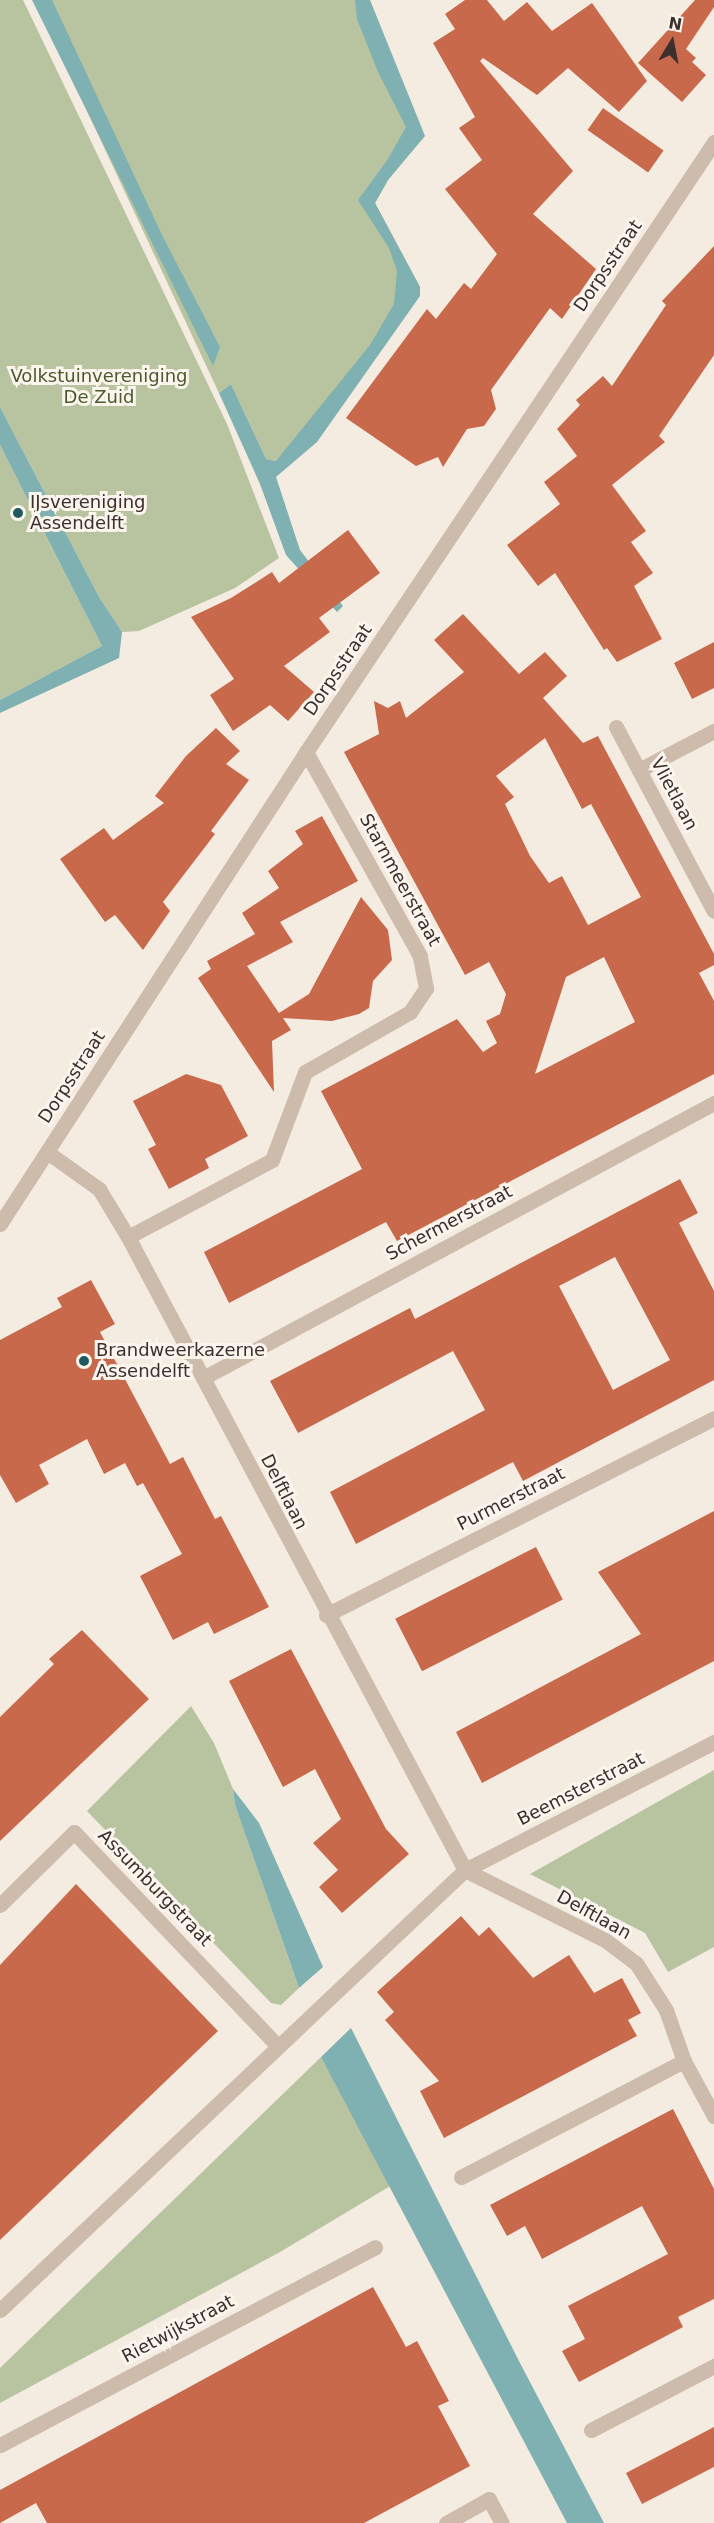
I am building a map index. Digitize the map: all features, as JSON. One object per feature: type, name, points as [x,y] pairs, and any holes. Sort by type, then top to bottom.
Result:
[{"type":"street","name":"Dorpsstraat","points":[[0,1224],[306,752],[714,142]]},
{"type":"street","name":"Vlietlaan","points":[[616,727],[714,911]]},
{"type":"street","points":[[639,770],[714,731]]},
{"type":"street","name":"Starnmeerstraat","points":[[128,1237],[272,1160],[305,1072],[410,1012],[426,988],[420,956],[306,752]]},
{"type":"street","name":"Schermerstraat","points":[[203,1378],[714,1103]]},
{"type":"street","name":"Delftlaan","points":[[47,1152],[99,1188],[128,1237],[326,1615],[465,1870],[605,1940],[636,1963],[666,2010],[684,2061],[714,2116]]},
{"type":"street","name":"Purmerstraat","points":[[326,1615],[714,1418]]},
{"type":"street","name":"Beemsterstraat","points":[[465,1870],[714,1742]]},
{"type":"street","name":"Assumburgstraat","points":[[0,1905],[74,1832],[278,2046]]},
{"type":"street","points":[[0,2310],[465,1870]]},
{"type":"street","points":[[461,2177],[684,2061]]},
{"type":"street","name":"Rietwijkstraat","points":[[0,2445],[375,2247]]},
{"type":"street","points":[[591,2430],[714,2366]]},
{"type":"street","points":[[446,2523],[489,2499],[502,2523]]},
{"type":"green space","name":"Volkstuinvereniging De Zuid","points":[[0,0],[23,0],[227,424],[279,558],[235,588],[139,631],[122,632],[99,597],[0,407]]},
{"type":"green space","points":[[35,0],[370,0],[373,23],[422,136],[391,175],[375,203],[420,287],[313,442],[276,461],[266,459],[231,384],[219,393]]},
{"type":"green space","name":"IJsvereniging Assendelft","points":[[0,445],[102,646],[0,700]]},
{"type":"green space","points":[[191,1706],[214,1743],[233,1789],[235,1805],[299,1988],[281,2005],[271,2003],[87,1811]]},
{"type":"green space","points":[[714,1770],[714,1947],[668,1972],[645,1933],[530,1874]]},
{"type":"green space","points":[[321,2057],[392,2185],[280,2252],[0,2403],[0,2368]]},
{"type":"water","points":[[32,0],[52,0],[163,237],[220,347],[213,366]]},
{"type":"water","points":[[355,0],[370,0],[425,136],[388,180],[375,203],[420,287],[420,296],[317,442],[276,477],[300,550],[343,606],[337,612],[286,555],[260,484],[219,393],[231,384],[266,459],[276,461],[370,345],[394,304],[397,271],[389,248],[358,200],[388,159],[406,127],[378,72],[357,19]]},
{"type":"water","points":[[0,407],[99,597],[122,632],[119,658],[0,713],[0,700],[102,646],[0,445]]},
{"type":"water","points":[[233,1789],[259,1823],[323,1967],[299,1988],[235,1805]]},
{"type":"water","points":[[351,2028],[521,2365],[604,2523],[567,2523],[321,2057]]},
{"type":"building","points":[[465,0],[487,0],[504,21],[527,2],[552,31],[592,3],[647,81],[619,112],[568,68],[537,95],[483,58],[480,61],[573,171],[533,214],[596,269],[562,319],[550,308],[491,390],[496,409],[484,426],[467,429],[443,467],[438,457],[416,466],[346,418],[427,309],[436,319],[464,283],[471,289],[497,254],[445,189],[482,160],[459,128],[475,117],[433,43],[455,29],[445,14]]},
{"type":"building","points":[[695,0],[714,0],[714,7],[686,49],[696,58],[692,62],[706,75],[682,102],[638,63]]},
{"type":"building","points":[[603,108],[664,150],[648,173],[588,130]]},
{"type":"building","points":[[714,246],[714,355],[659,436],[665,442],[612,485],[646,531],[631,542],[653,573],[634,586],[662,639],[617,662],[607,648],[604,650],[555,573],[538,586],[507,545],[560,504],[544,482],[577,456],[557,429],[580,405],[576,400],[603,376],[612,386],[666,305],[662,301]]},
{"type":"building","points":[[348,530],[380,573],[319,618],[330,632],[284,666],[314,692],[288,721],[270,705],[233,731],[210,695],[234,679],[191,617],[231,598],[272,572],[279,583]]},
{"type":"building","points":[[463,614],[519,674],[545,652],[567,676],[543,698],[583,743],[598,736],[714,954],[714,965],[699,973],[714,1001],[714,1074],[397,1241],[386,1222],[229,1303],[204,1252],[362,1169],[321,1091],[457,1019],[483,1052],[497,1043],[486,1021],[500,1014],[506,994],[489,962],[465,975],[344,752],[379,734],[374,701],[388,708],[400,701],[406,718],[464,672],[434,640]],"holes":[[[545,738],[582,809],[591,804],[641,897],[588,925],[562,876],[549,883],[530,856],[505,804],[514,797],[496,776]],[[604,957],[635,1022],[535,1074],[566,977]]]},
{"type":"building","points":[[714,642],[714,688],[692,699],[674,663]]},
{"type":"building","points":[[216,728],[240,751],[226,764],[249,780],[211,831],[215,834],[163,902],[170,911],[143,950],[115,915],[105,922],[60,859],[104,828],[113,840],[164,803],[155,796],[186,756]]},
{"type":"building","points":[[322,816],[358,881],[280,922],[293,942],[247,966],[279,1013],[309,994],[361,897],[388,930],[392,960],[373,981],[369,1008],[359,1014],[332,1021],[283,1018],[291,1030],[272,1041],[274,1092],[198,978],[211,969],[207,961],[255,934],[242,913],[279,888],[268,871],[303,844],[295,831]]},
{"type":"building","points":[[186,1074],[221,1085],[248,1136],[205,1159],[209,1168],[169,1189],[148,1149],[156,1145],[133,1101]]},
{"type":"building","points":[[680,1179],[698,1213],[679,1223],[714,1291],[714,1380],[523,1481],[513,1462],[356,1544],[330,1492],[485,1410],[453,1351],[298,1433],[270,1381],[410,1308],[415,1319]],"holes":[[[615,1257],[670,1360],[613,1390],[559,1286]]]},
{"type":"building","points":[[91,1280],[115,1324],[100,1332],[170,1464],[183,1457],[215,1519],[221,1516],[269,1607],[214,1634],[208,1622],[173,1640],[140,1576],[182,1554],[143,1483],[137,1486],[125,1463],[104,1474],[87,1439],[39,1465],[49,1484],[16,1503],[0,1475],[0,1340],[62,1307],[57,1298]]},
{"type":"building","points":[[714,1511],[714,1661],[482,1783],[456,1732],[641,1634],[598,1572]]},
{"type":"building","points":[[536,1547],[563,1600],[422,1671],[395,1619]]},
{"type":"building","points":[[82,1630],[149,1699],[0,1841],[0,1717],[54,1664],[49,1659]]},
{"type":"building","points":[[291,1649],[386,1829],[409,1854],[342,1913],[319,1887],[338,1870],[313,1843],[341,1819],[315,1769],[283,1787],[229,1681]]},
{"type":"building","points":[[76,1884],[218,2031],[0,2240],[0,1965]]},
{"type":"building","points":[[461,1916],[479,1936],[489,1927],[533,1978],[569,1955],[594,1993],[622,1978],[641,2013],[628,2020],[637,2036],[444,2138],[420,2091],[439,2081],[385,2020],[394,2012],[377,1992]]},
{"type":"building","points":[[673,2109],[714,2189],[714,2299],[678,2317],[683,2327],[579,2382],[562,2351],[585,2339],[568,2306],[668,2254],[642,2206],[542,2259],[525,2226],[507,2236],[490,2205]]},
{"type":"building","points":[[373,2287],[406,2347],[417,2341],[449,2401],[438,2406],[470,2466],[364,2523],[47,2523],[36,2503],[0,2523],[0,2490]]},
{"type":"building","points":[[714,2427],[714,2467],[642,2504],[626,2473]]},
{"type":"place","name":"IJsvereniging Assendelft","points":[[18,513]]},
{"type":"place","name":"Brandweerkazerne Assendelft","points":[[84,1361]]}]
